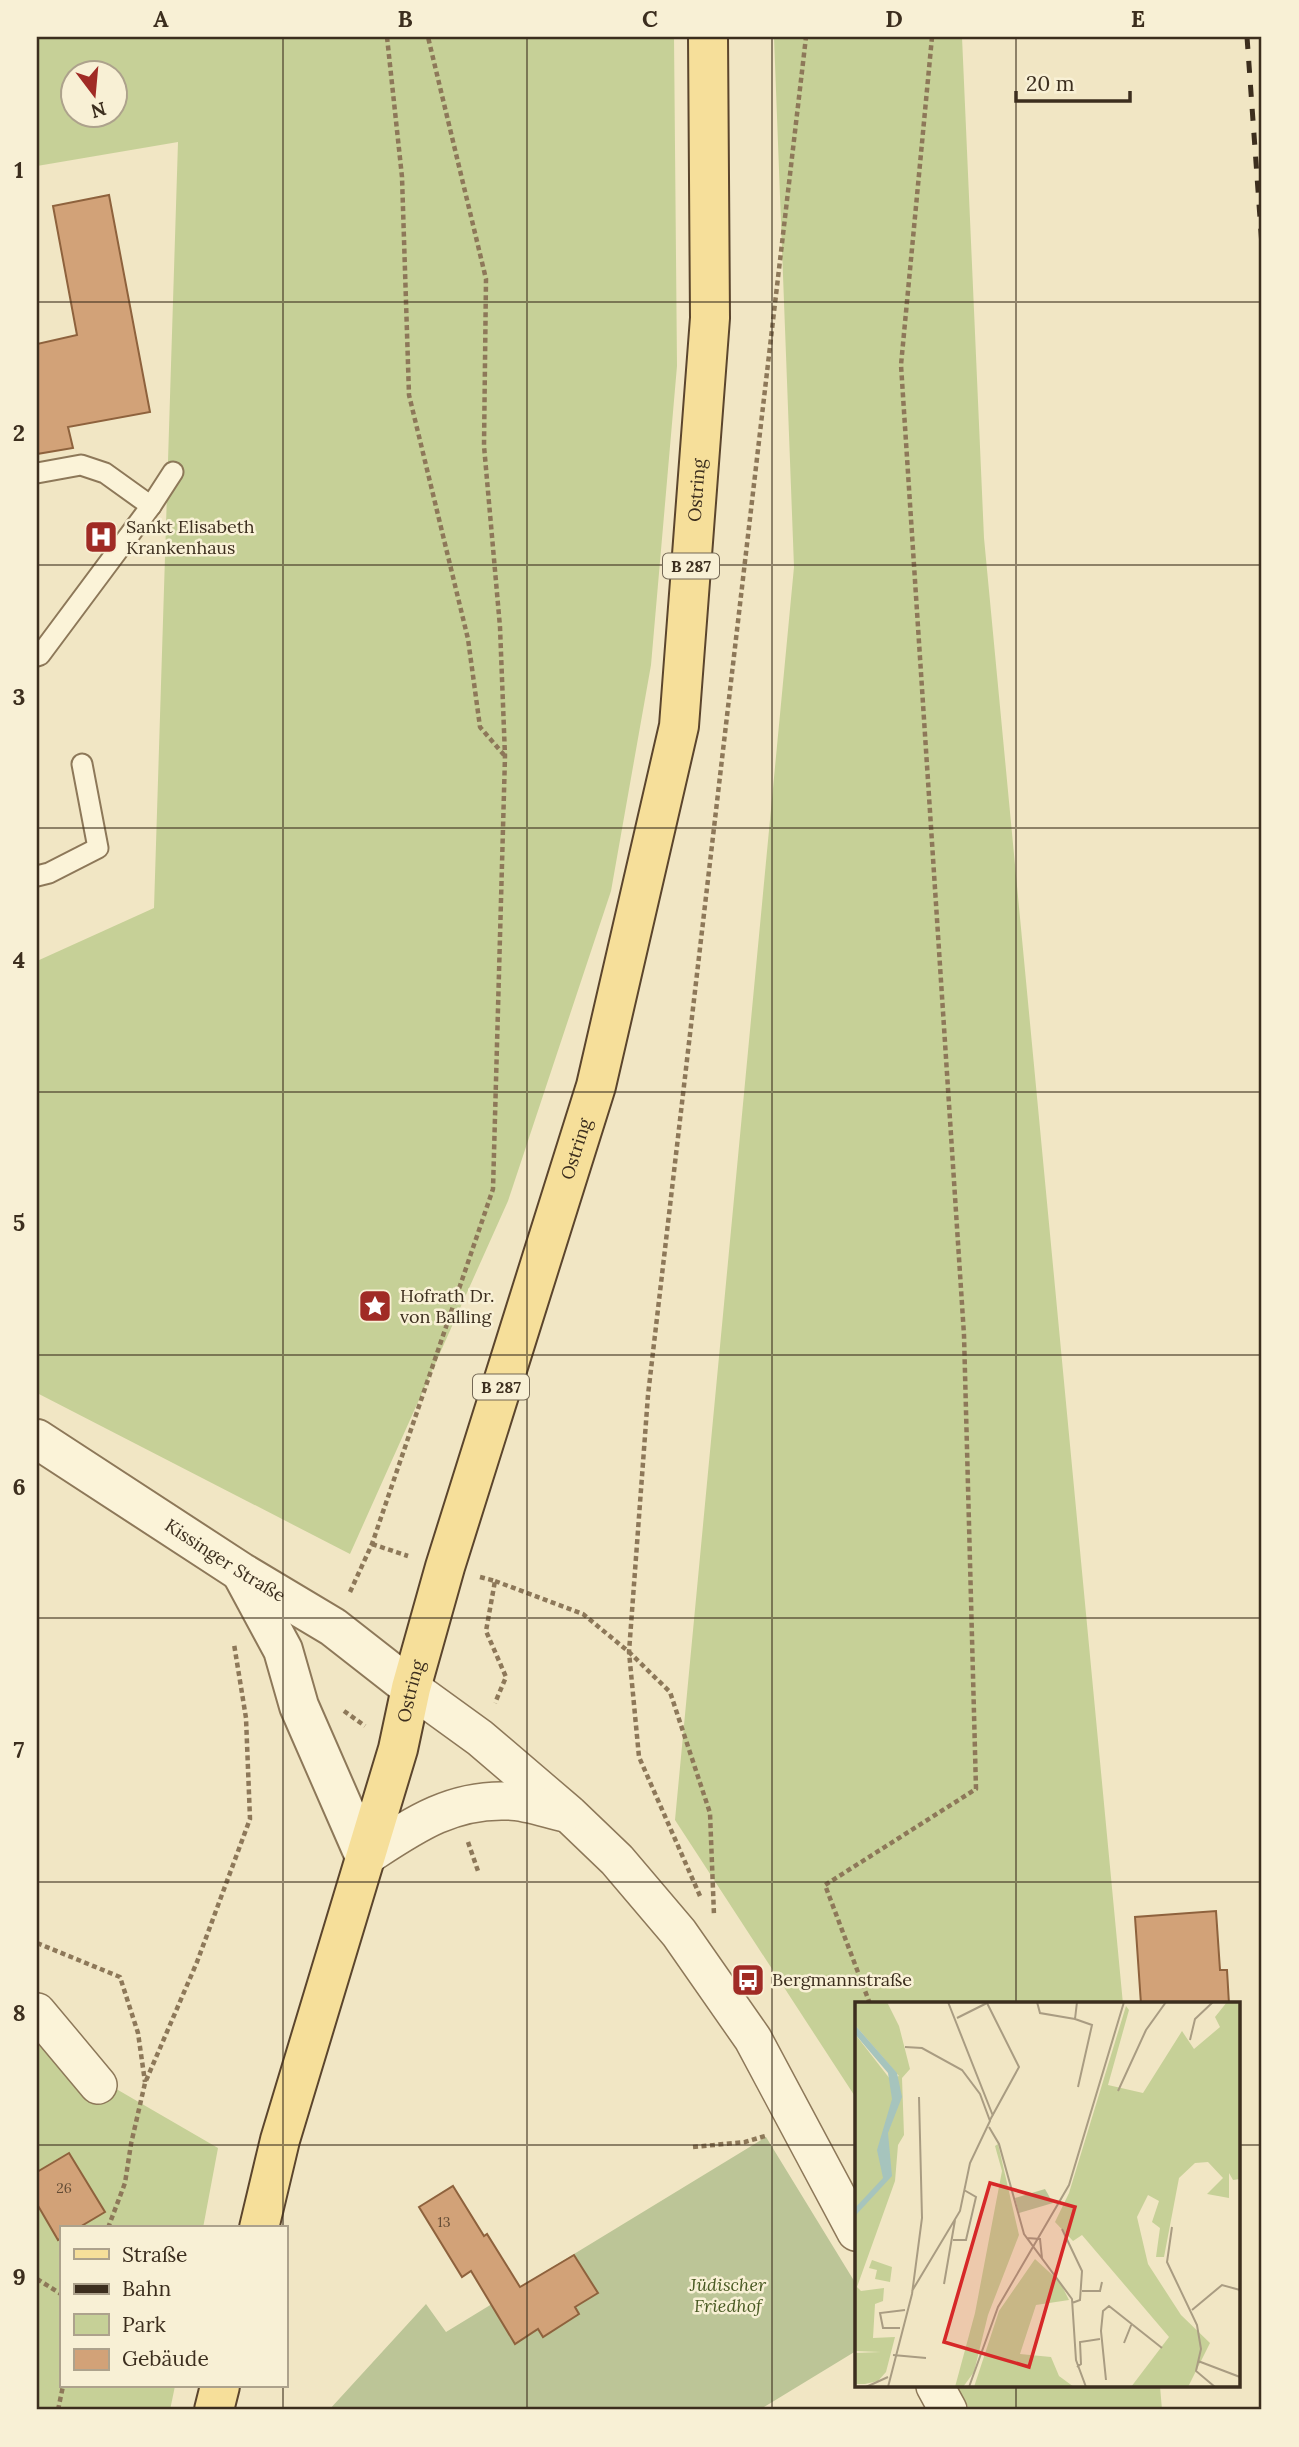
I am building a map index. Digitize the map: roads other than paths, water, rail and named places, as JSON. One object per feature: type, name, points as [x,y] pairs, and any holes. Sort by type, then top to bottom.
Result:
[{"type":"main road","name":"Ostring","points":[[259,2226],[280,2140],[398,1749],[411,1688],[444,1567],[596,1086],[679,726],[710,318],[708,37]]},
{"type":"main road","points":[[214,2410],[220,2388]]},
{"type":"street","name":"Kissinger Straße","points":[[37,1439],[241,1572],[333,1628],[411,1688]]},
{"type":"street","points":[[241,1572],[283,1650],[299,1706],[365,1857],[417,1822],[456,1806],[508,1801],[569,1814]]},
{"type":"street","points":[[411,1688],[480,1738],[569,1814],[617,1860],[679,1933],[753,2039],[855,2230]]},
{"type":"street","points":[[37,2012],[98,2085]]},
{"type":"street","points":[[936,2388],[948,2410]]},
{"type":"lane","points":[[37,473],[81,465],[105,473],[151,506]]},
{"type":"lane","points":[[37,656],[151,506],[173,472]]},
{"type":"lane","points":[[37,876],[49,873],[98,848],[82,764]]},
{"type":"railway","points":[[1247,37],[1262,246]]},
{"type":"place","name":"Sankt Elisabeth Krankenhaus","points":[[101,537]]},
{"type":"place","name":"Hofrath Dr. von Balling","points":[[375,1306]]},
{"type":"place","name":"Bergmannstraße","points":[[748,1980]]},
{"type":"park label","name":"Jüdischer Friedhof","points":[[728,2295]]}]
